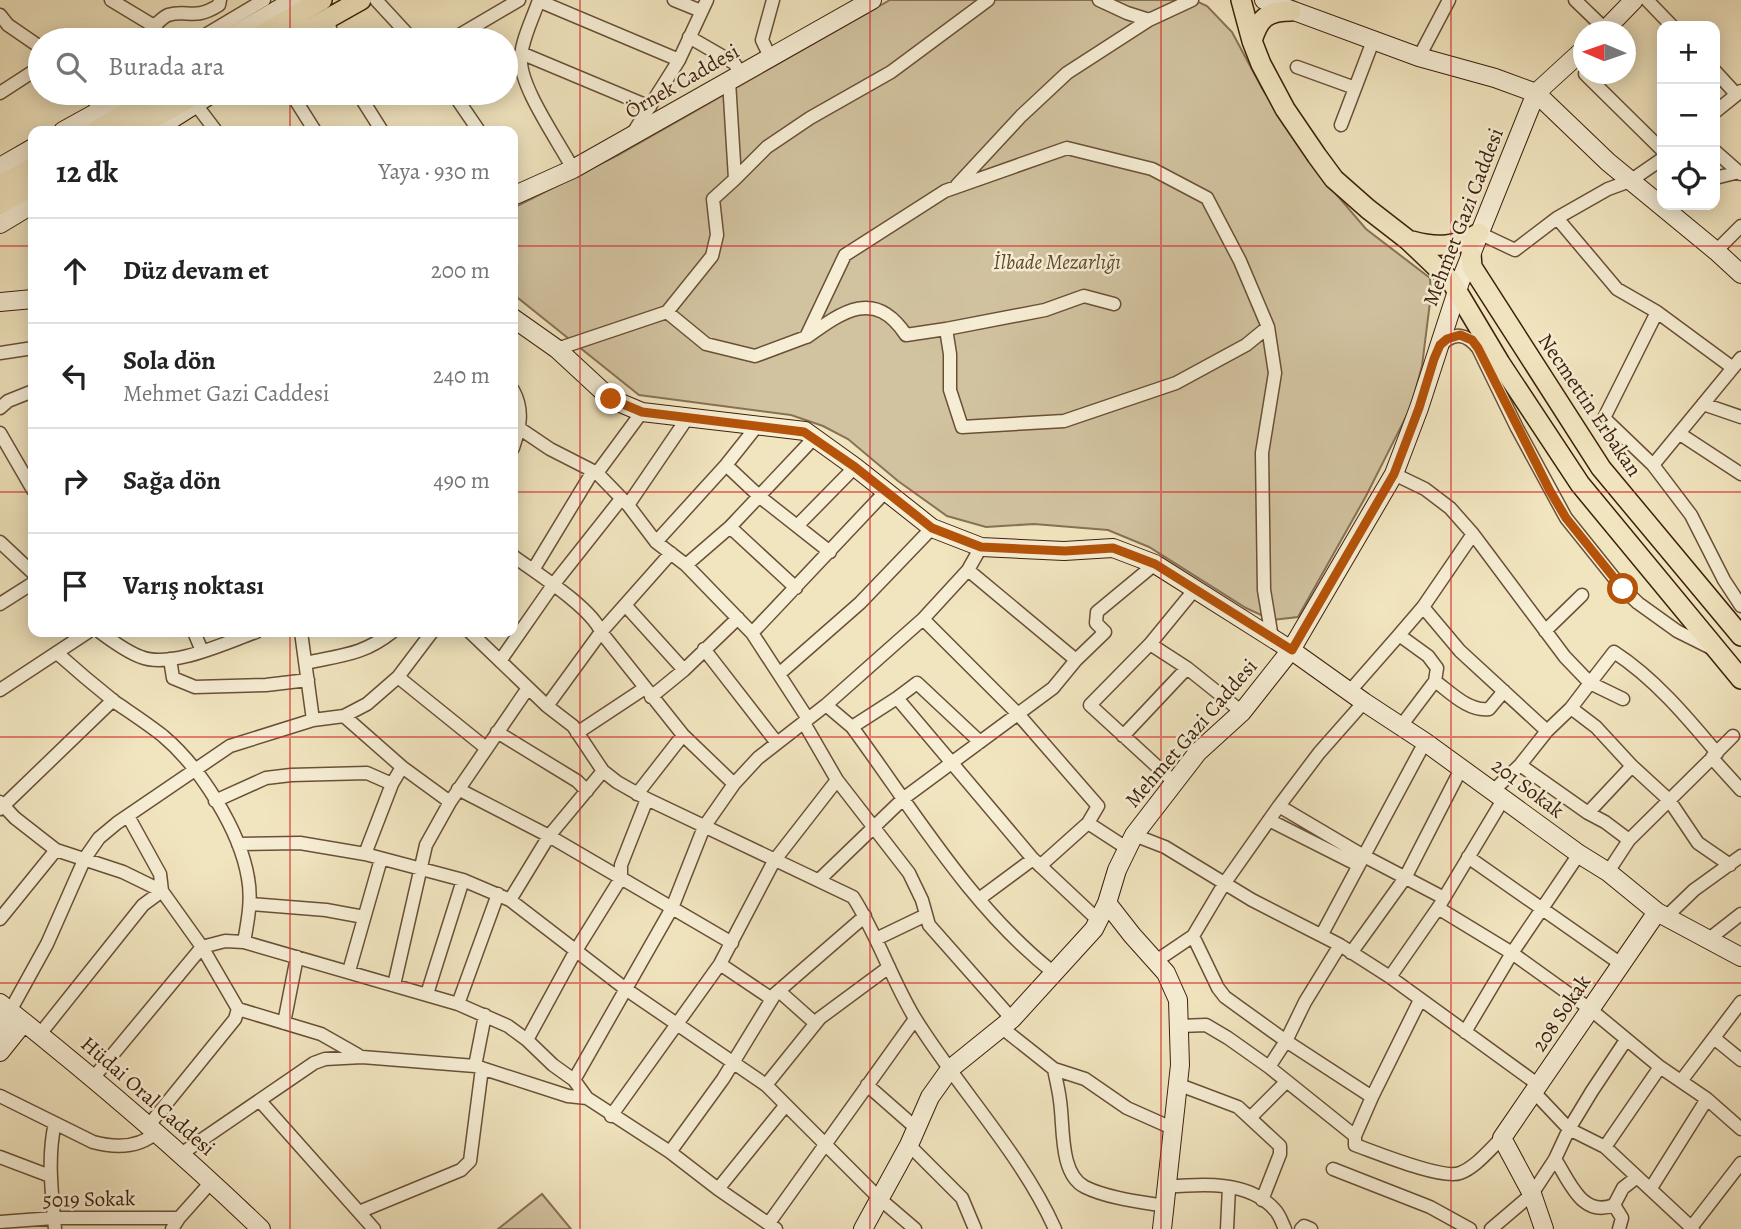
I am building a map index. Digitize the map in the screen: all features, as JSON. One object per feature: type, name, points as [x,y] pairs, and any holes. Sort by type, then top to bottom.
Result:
[{"type":"main road","points":[[318,26],[360,0]]},
{"type":"main road","points":[[1227,0],[1252,41]]},
{"type":"main road","points":[[1241,0],[1261,64],[1285,109],[1334,179],[1408,240],[1444,274],[1457,290],[1477,326],[1580,484],[1741,679]]},
{"type":"main road","points":[[1252,41],[1260,20],[1266,15],[1291,11]]},
{"type":"main road","points":[[104,126],[141,105]]},
{"type":"main road","points":[[141,126],[182,105]]},
{"type":"main road","points":[[0,186],[28,170]]},
{"type":"main road","points":[[0,204],[28,189]]},
{"type":"main road","points":[[1408,240],[1436,246],[1453,245],[1466,242],[1479,233]]},
{"type":"main road","name":"Necmettin Erbakan","points":[[1471,254],[1472,267],[1601,468],[1741,636]]},
{"type":"street","points":[[111,0],[154,26],[168,15],[198,15],[217,2]]},
{"type":"street","points":[[217,28],[264,0]]},
{"type":"street","points":[[246,28],[284,6],[298,3],[318,26],[375,0],[402,28]]},
{"type":"street","points":[[471,28],[519,0]]},
{"type":"street","points":[[573,169],[524,80],[520,66],[521,53],[539,0],[679,60]]},
{"type":"street","points":[[631,136],[679,60],[704,6],[674,0]]},
{"type":"street","points":[[770,57],[762,40],[773,0]]},
{"type":"street","points":[[557,349],[667,312],[712,256],[717,235],[713,199],[767,147],[810,118],[891,72],[988,0]]},
{"type":"street","points":[[1099,0],[1149,20]]},
{"type":"street","points":[[955,188],[1021,116],[1067,73],[1149,20],[1192,0]]},
{"type":"street","points":[[1264,0],[1419,57],[1511,83],[1536,93],[1630,181],[1654,192],[1741,274]]},
{"type":"street","points":[[1419,57],[1449,0]]},
{"type":"street","points":[[1575,0],[1595,21]]},
{"type":"street","points":[[1613,21],[1634,0]]},
{"type":"street","points":[[1647,0],[1667,21]]},
{"type":"street","name":"Örnek Caddesi","points":[[518,191],[573,169],[864,1]]},
{"type":"street","points":[[0,15],[8,25],[28,39]]},
{"type":"street","points":[[689,37],[734,62],[735,178]]},
{"type":"street","points":[[1341,125],[1373,41]]},
{"type":"street","points":[[521,53],[650,107]]},
{"type":"street","points":[[1297,67],[1355,88]]},
{"type":"street","points":[[1536,93],[1573,69]]},
{"type":"street","points":[[0,93],[28,75]]},
{"type":"street","points":[[1720,76],[1739,93],[1720,108]]},
{"type":"street","points":[[1511,83],[1520,106],[1521,128],[1542,117],[1563,117]]},
{"type":"street","points":[[1600,84],[1659,147]]},
{"type":"street","name":"Mehmet Gazi Caddesi","points":[[863,1229],[930,1097],[950,1069],[1007,1023],[1094,929],[1131,842],[1198,752],[1242,712],[1292,650],[1394,474],[1419,408],[1457,290],[1536,93]]},
{"type":"street","points":[[97,105],[101,110]]},
{"type":"street","points":[[101,110],[105,105]]},
{"type":"street","points":[[72,126],[110,105]]},
{"type":"street","points":[[160,126],[187,105]]},
{"type":"street","points":[[200,105],[213,126]]},
{"type":"street","points":[[299,105],[312,126]]},
{"type":"street","points":[[366,105],[379,126]]},
{"type":"street","points":[[461,105],[476,126]]},
{"type":"street","points":[[806,337],[845,255],[945,191],[1067,148],[1152,169],[1207,198],[1240,261],[1268,327],[1275,373],[1262,453],[1264,590],[1272,638]]},
{"type":"street","points":[[0,167],[28,151]]},
{"type":"street","points":[[1720,155],[1740,173]]},
{"type":"street","points":[[1479,233],[1515,250],[1557,218],[1608,189],[1630,181],[1657,162]]},
{"type":"street","points":[[1720,177],[1740,173]]},
{"type":"street","points":[[0,224],[28,207]]},
{"type":"street","points":[[1557,218],[1617,289],[1737,363],[1653,465]]},
{"type":"street","points":[[1716,251],[1741,226]]},
{"type":"street","name":"Mehmet Gazi Caddesi","points":[[1437,352],[1434,342],[1445,295],[1444,274]]},
{"type":"street","points":[[667,312],[706,344],[755,356],[806,337],[842,312],[876,308],[896,320],[906,335],[1045,310],[1084,296],[1114,304]]},
{"type":"street","points":[[0,302],[28,299]]},
{"type":"street","points":[[1657,312],[1604,418],[1653,465],[1691,515],[1724,580],[1741,606]]},
{"type":"street","points":[[1446,327],[1449,323],[1458,321],[1477,326]]},
{"type":"street","points":[[518,322],[557,349],[611,399],[642,412],[804,432],[814,438],[730,527],[686,565]]},
{"type":"street","points":[[946,329],[950,354],[950,390],[962,427],[1064,421],[1176,383],[1246,345],[1268,327]]},
{"type":"street","points":[[1437,352],[1447,339],[1460,335],[1472,340],[1566,518],[1623,589],[1653,615],[1677,631],[1718,651]]},
{"type":"street","points":[[0,353],[28,349]]},
{"type":"street","points":[[0,408],[8,401],[28,393]]},
{"type":"street","points":[[518,399],[521,404],[518,417]]},
{"type":"street","points":[[1703,404],[1741,417]]},
{"type":"street","points":[[533,570],[595,472],[642,412]]},
{"type":"street","points":[[518,634],[553,585],[624,502],[688,417]]},
{"type":"street","points":[[656,542],[726,465],[757,426]]},
{"type":"street","points":[[518,427],[550,449],[595,472],[624,502],[656,542],[686,565],[752,634],[779,674],[837,780],[909,873],[922,900],[929,925],[1007,1023],[1054,1069],[1085,1079],[1127,1108],[1172,1128]]},
{"type":"street","points":[[0,433],[4,449],[28,483]]},
{"type":"street","points":[[1680,433],[1741,474]]},
{"type":"street","name":"201 Sokak","points":[[814,438],[932,528],[981,547],[1065,551],[1113,548],[1155,564],[1292,650],[1356,697],[1425,741],[1662,914],[1741,957]]},
{"type":"street","points":[[726,465],[760,497],[830,552]]},
{"type":"street","points":[[797,526],[855,467]]},
{"type":"street","points":[[1394,474],[1425,489],[1450,508],[1474,534],[1545,631],[1590,683],[1623,699]]},
{"type":"street","points":[[752,634],[886,492]]},
{"type":"street","points":[[730,527],[796,588]]},
{"type":"street","points":[[779,674],[860,603],[932,528]]},
{"type":"street","points":[[1156,961],[1193,936],[1224,884],[1320,753],[1399,635],[1423,607],[1474,534]]},
{"type":"street","points":[[0,542],[28,568]]},
{"type":"street","points":[[574,1080],[672,908],[704,827],[734,784],[777,743],[826,705],[923,619],[968,570],[981,547]]},
{"type":"street","points":[[547,706],[601,632],[671,554]]},
{"type":"street","points":[[518,560],[597,623],[601,632],[682,735],[734,784]]},
{"type":"street","points":[[819,880],[904,798],[1053,688],[1076,660],[1105,632],[1096,623],[1097,612],[1155,564]]},
{"type":"street","points":[[968,570],[1076,660]]},
{"type":"street","points":[[0,604],[28,586]]},
{"type":"street","points":[[1174,782],[1090,705],[1150,644],[1195,589]]},
{"type":"street","points":[[1545,631],[1582,595]]},
{"type":"street","points":[[626,606],[684,670]]},
{"type":"street","points":[[1423,607],[1460,651],[1547,731]]},
{"type":"street","points":[[578,733],[684,670],[738,618]]},
{"type":"street","points":[[923,619],[1018,714],[1098,806],[1088,824],[1037,863],[979,899]]},
{"type":"street","points":[[1399,635],[1437,668],[1435,681],[1401,726]]},
{"type":"street","points":[[0,690],[81,637]]},
{"type":"street","points":[[108,637],[142,658],[163,661],[202,651],[229,637]]},
{"type":"street","points":[[196,637],[202,651]]},
{"type":"street","points":[[302,637],[313,720]]},
{"type":"street","points":[[306,663],[355,654],[386,637]]},
{"type":"street","points":[[0,1029],[47,944],[85,858],[99,838],[230,746],[313,720],[344,716],[367,704],[398,677],[428,637]]},
{"type":"street","points":[[475,637],[547,706],[572,726],[603,771],[642,797],[853,897],[915,1019],[1015,1161],[1055,1229]]},
{"type":"street","points":[[499,660],[516,637]]},
{"type":"street","points":[[1150,644],[1242,712]]},
{"type":"street","points":[[704,649],[777,743]]},
{"type":"street","points":[[1390,977],[1441,903],[1468,857],[1499,794],[1547,731],[1571,708],[1614,652],[1638,668],[1693,725],[1741,790]]},
{"type":"street","points":[[57,653],[113,700],[164,737],[194,770],[215,801],[238,844],[248,877],[250,904],[244,942]]},
{"type":"street","points":[[170,659],[173,678],[195,687],[308,680]]},
{"type":"street","points":[[1123,736],[1186,668]]},
{"type":"street","points":[[398,677],[486,748]]},
{"type":"street","points":[[1435,681],[1469,706],[1480,710],[1489,709],[1504,691]]},
{"type":"street","points":[[852,727],[917,683],[980,742]]},
{"type":"street","points":[[394,985],[426,845],[458,789],[528,688]]},
{"type":"street","points":[[897,698],[1037,863],[1098,920]]},
{"type":"street","points":[[113,700],[1,805],[56,850],[123,872],[162,891],[202,947],[238,1009],[321,1034],[362,1057]]},
{"type":"street","points":[[826,705],[852,727],[979,899],[1024,950],[1054,973]]},
{"type":"street","points":[[1571,708],[1595,727],[1669,800],[1698,843],[1736,863],[1662,914]]},
{"type":"street","points":[[344,716],[402,767],[450,802]]},
{"type":"street","points":[[497,732],[587,791]]},
{"type":"street","points":[[527,1040],[575,952],[621,878],[621,865],[642,797],[682,735]]},
{"type":"street","points":[[1608,872],[1629,840],[1733,736]]},
{"type":"street","points":[[1322,934],[1425,741]]},
{"type":"street","points":[[1520,765],[1629,840]]},
{"type":"street","points":[[1588,813],[1632,766]]},
{"type":"street","points":[[365,854],[392,784],[402,767]]},
{"type":"street","points":[[1269,1067],[1286,1041],[1305,1002],[1405,878],[1462,767]]},
{"type":"street","points":[[510,900],[549,836],[603,771]]},
{"type":"street","points":[[215,801],[266,778],[291,775],[367,773],[392,784]]},
{"type":"street","points":[[611,1116],[720,964],[774,861],[837,780]]},
{"type":"street","points":[[458,789],[549,836],[732,943]]},
{"type":"street","points":[[1279,806],[1360,860]]},
{"type":"street","points":[[128,816],[160,874],[162,891]]},
{"type":"street","points":[[1269,820],[1405,878],[1590,1009],[1660,1067],[1707,1099],[1741,1129]]},
{"type":"street","points":[[1088,824],[1131,842],[1166,847],[1224,884],[1322,934],[1390,977],[1537,1089],[1569,1129],[1605,1147],[1692,1228],[1741,1163]]},
{"type":"street","points":[[238,844],[300,843],[365,854],[463,880],[510,900],[627,990],[766,1085],[880,1199],[915,1229]]},
{"type":"street","points":[[0,919],[56,850]]},
{"type":"street","points":[[1465,1032],[1512,953],[1579,854]]},
{"type":"street","points":[[1468,857],[1621,964]]},
{"type":"street","points":[[349,971],[381,859]]},
{"type":"street","points":[[427,995],[463,880]]},
{"type":"street","points":[[40,1034],[143,905],[162,891]]},
{"type":"street","points":[[458,1004],[498,894]]},
{"type":"street","points":[[1107,902],[1166,973],[1178,1000],[1180,1065],[1163,1229]]},
{"type":"street","points":[[250,904],[326,910],[364,917]]},
{"type":"street","name":"208 Sokak","points":[[1502,1138],[1621,964],[1662,914]]},
{"type":"street","points":[[1709,939],[1741,914]]},
{"type":"street","points":[[876,939],[926,915]]},
{"type":"street","points":[[670,1152],[723,1079],[775,995],[865,916]]},
{"type":"street","points":[[1193,936],[1225,998],[1372,1097]]},
{"type":"street","points":[[94,1077],[202,947],[225,940],[244,942],[458,1004],[485,1015],[527,1040],[553,1065],[574,1080],[587,1098],[611,1116],[670,1152],[773,1226],[825,1144],[915,1019]]},
{"type":"street","points":[[284,1023],[297,957]]},
{"type":"street","points":[[720,964],[775,995],[815,1023]]},
{"type":"street","points":[[766,1085],[815,1023],[889,967]]},
{"type":"street","points":[[1420,1000],[1372,1097],[1355,1136],[1355,1145],[1440,1174],[1458,1174],[1474,1165],[1502,1138],[1532,1194],[1544,1229]]},
{"type":"street","points":[[1681,1082],[1741,1002]]},
{"type":"street","points":[[0,1096],[93,1142],[114,1146],[149,1140],[153,1128],[235,1020],[238,1009]]},
{"type":"street","points":[[0,1052],[11,1012]]},
{"type":"street","name":"Hüdai Oral Caddesi","points":[[11,1012],[94,1077],[153,1128],[261,1229]]},
{"type":"street","points":[[359,1212],[461,1170],[470,1161],[485,1015]]},
{"type":"street","points":[[1180,1026],[1206,1025],[1269,1067],[1355,1136]]},
{"type":"street","points":[[1714,1038],[1741,1060]]},
{"type":"street","points":[[1491,1229],[1532,1194],[1555,1159],[1569,1129],[1626,1040]]},
{"type":"street","points":[[181,1154],[314,1063],[324,1059],[362,1057],[478,1067],[568,1096],[587,1098]]},
{"type":"street","points":[[1605,1147],[1660,1067]]},
{"type":"street","points":[[1054,1069],[1065,1151],[1072,1176],[1084,1186],[1095,1190],[1165,1206]]},
{"type":"street","points":[[1251,1117],[1286,1082]]},
{"type":"street","points":[[1177,1084],[1238,1107],[1280,1146],[1280,1154],[1262,1200]]},
{"type":"street","points":[[867,1085],[962,1198],[975,1229]]},
{"type":"street","points":[[1651,1188],[1707,1099]]},
{"type":"street","points":[[260,1101],[372,1228]]},
{"type":"street","points":[[718,1189],[785,1106]]},
{"type":"street","points":[[55,1122],[50,1148],[55,1223]]},
{"type":"street","points":[[0,1157],[50,1176]]},
{"type":"street","points":[[1555,1159],[1584,1202],[1594,1209],[1614,1205],[1623,1188],[1637,1177]]},
{"type":"street","points":[[1333,1169],[1430,1207],[1470,1229]]},
{"type":"street","points":[[175,1224],[212,1181]]},
{"type":"street","points":[[1167,1187],[1229,1187],[1245,1191],[1277,1211],[1285,1229]]},
{"type":"street","points":[[1227,1229],[1229,1187]]},
{"type":"street","points":[[1614,1205],[1622,1218],[1619,1229]]},
{"type":"street","name":"5019 Sokak","points":[[0,1222],[175,1224]]},
{"type":"street","points":[[1301,1229],[1304,1226],[1311,1229]]},
{"type":"green space","name":"İlbade Mezarlığı","points":[[890,0],[1194,0],[1207,6],[1232,32],[1263,90],[1318,173],[1366,229],[1430,278],[1431,294],[1422,366],[1411,407],[1366,496],[1298,617],[1272,620],[1246,608],[1149,547],[1108,530],[1034,524],[986,527],[947,516],[898,481],[848,439],[823,426],[791,415],[639,395],[518,298],[518,205],[618,155]]},
{"type":"green space","points":[[542,1194],[571,1229],[498,1229]]},
{"type":"route","points":[[611,399],[642,412],[804,432],[855,467],[932,528],[981,547],[1065,551],[1113,548],[1155,564],[1292,650],[1394,474],[1440,345],[1454,335],[1460,335],[1472,340],[1478,348],[1517,428],[1566,518],[1623,589]]}]
